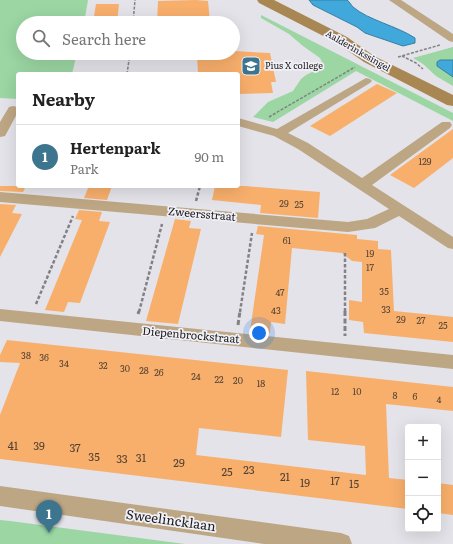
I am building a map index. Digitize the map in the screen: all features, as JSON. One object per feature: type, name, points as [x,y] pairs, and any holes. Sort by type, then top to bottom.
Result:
[{"type":"main road","name":"Aalderinkssingel","points":[[264,0],[342,40],[369,59],[453,101]]},
{"type":"main road","name":"Aalderinkssingel","points":[[278,0],[307,17],[395,58],[408,65],[434,84],[453,93]]},
{"type":"street","points":[[394,0],[449,41]]},
{"type":"street","points":[[279,133],[366,81]]},
{"type":"street","points":[[0,110],[16,110]]},
{"type":"street","points":[[0,133],[16,110]]},
{"type":"street","points":[[240,122],[279,133],[303,146],[364,184],[453,244]]},
{"type":"street","points":[[364,184],[446,124]]},
{"type":"street","name":"Zweersstraat","points":[[0,197],[78,205],[348,227],[370,224],[401,209]]},
{"type":"street","name":"Diepenbrockstraat","points":[[0,315],[453,362]]},
{"type":"street","name":"Sweelincklaan","points":[[0,496],[342,544]]},
{"type":"path","points":[[134,16],[135,0]]},
{"type":"path","points":[[395,58],[449,41]]},
{"type":"path","points":[[254,126],[369,59]]},
{"type":"path","points":[[127,72],[129,60]]},
{"type":"path","points":[[29,318],[78,205]]},
{"type":"path","points":[[133,330],[166,211]]},
{"type":"path","points":[[236,339],[255,219]]},
{"type":"path","points":[[345,253],[345,350]]},
{"type":"green space","points":[[0,0],[88,0],[85,16],[16,16],[16,60],[75,60],[72,72],[16,72],[16,99],[0,98]]},
{"type":"green space","points":[[261,15],[453,113],[453,121],[356,71],[273,122],[253,117],[268,102],[293,91],[301,79],[324,66],[320,58],[289,34],[261,18]]},
{"type":"green space","points":[[453,47],[453,86],[436,76],[423,64],[413,58]]},
{"type":"green space","points":[[0,520],[10,521],[185,544],[0,544]]},
{"type":"water","points":[[309,0],[347,0],[353,7],[366,16],[415,38],[415,43],[403,46],[365,33],[357,27],[313,5]]},
{"type":"water","points":[[440,60],[453,60],[453,77],[437,66],[437,62]]},
{"type":"building","points":[[158,1],[208,1],[209,16],[157,16]]},
{"type":"building","points":[[96,4],[119,4],[118,16],[94,16]]},
{"type":"building","points":[[240,51],[270,53],[276,82],[271,82],[273,93],[240,94],[240,72],[198,72],[197,60],[240,60]]},
{"type":"building","points":[[377,84],[397,93],[330,136],[310,126]]},
{"type":"building","points":[[453,129],[453,158],[414,188],[390,175]]},
{"type":"building","points":[[0,186],[16,186],[16,188],[25,188],[23,192],[0,191]]},
{"type":"building","points":[[240,186],[320,192],[318,218],[260,213],[261,205],[212,200],[215,188],[240,188]]},
{"type":"building","points":[[88,188],[111,188],[107,200],[84,198]]},
{"type":"building","points":[[0,204],[16,205],[12,213],[22,214],[0,257]]},
{"type":"building","points":[[79,210],[102,212],[99,221],[110,222],[80,303],[68,302],[64,312],[45,310],[82,220],[75,219]]},
{"type":"building","points":[[175,219],[191,221],[189,228],[201,229],[178,324],[146,321]]},
{"type":"building","points":[[258,226],[357,235],[357,239],[378,241],[378,249],[391,250],[394,311],[453,317],[453,342],[364,333],[363,322],[349,320],[349,300],[362,302],[362,262],[352,261],[342,253],[292,248],[285,324],[271,322],[270,333],[250,331],[264,235],[256,234]]},
{"type":"building","points":[[7,340],[288,370],[281,437],[199,428],[196,455],[366,475],[365,446],[308,440],[306,371],[453,387],[453,411],[386,404],[389,478],[405,480],[405,509],[0,459],[0,415],[20,363],[0,362],[0,355]]},
{"type":"building","points":[[441,483],[453,485],[453,515],[441,513]]},
{"type":"place","name":"Pius X college","points":[[251,66]]},
{"type":"place","name":"Hertenpark","points":[[49,533]]}]
